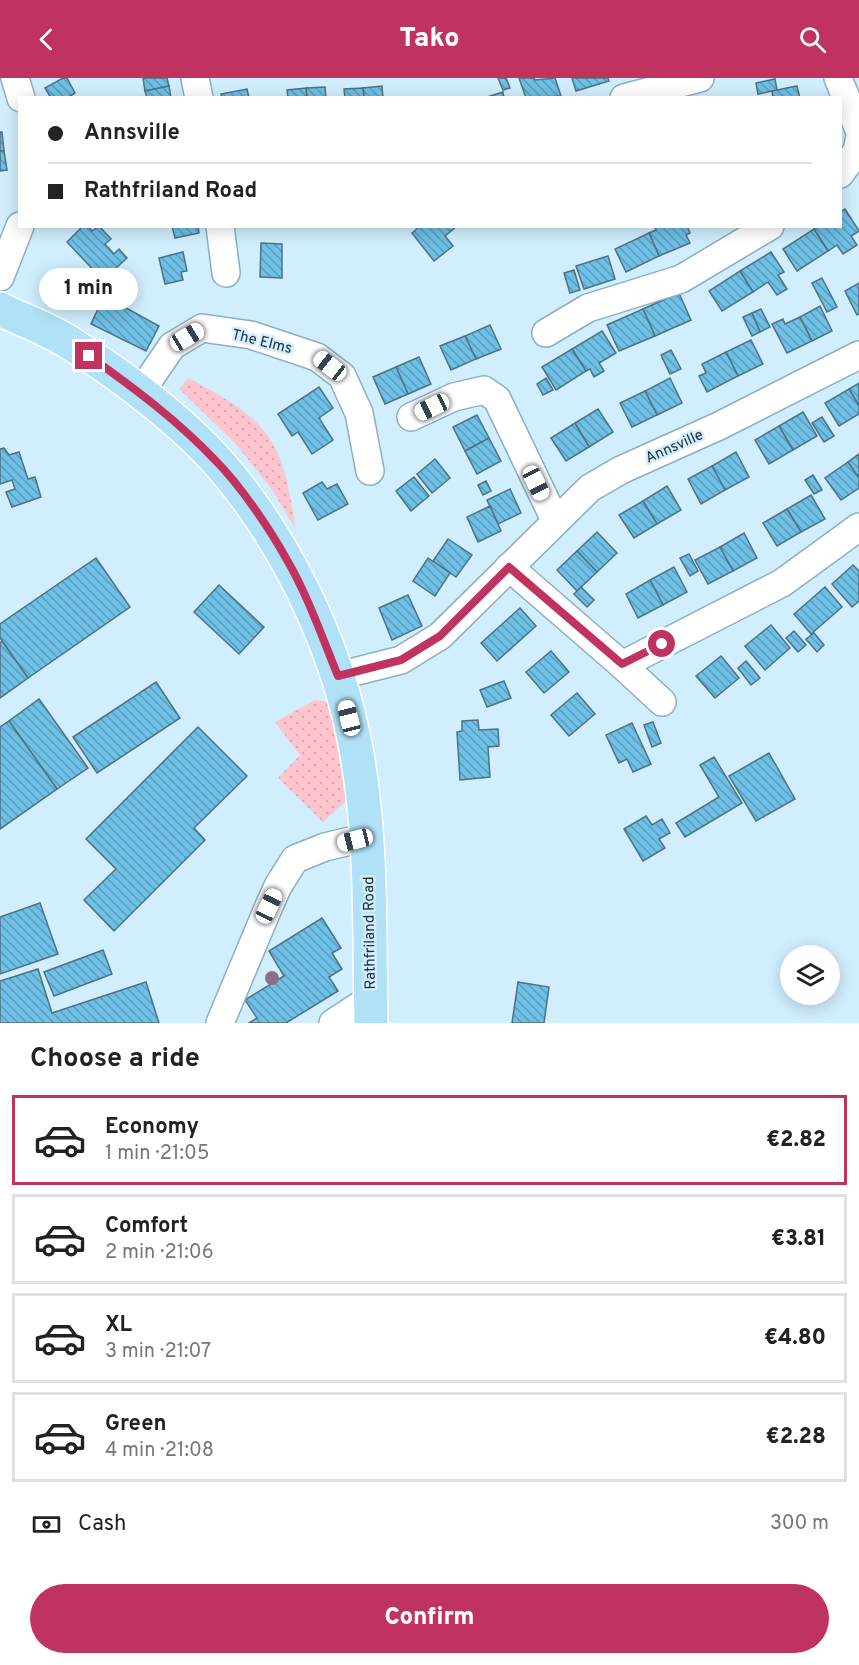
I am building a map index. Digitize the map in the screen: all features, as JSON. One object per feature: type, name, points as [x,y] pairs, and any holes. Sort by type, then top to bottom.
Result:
[{"type":"main road","name":"Rathfriland Road","points":[[4,289],[72,344],[140,393],[217,461],[288,560],[338,676],[354,738],[367,837],[371,1013]]},
{"type":"street","points":[[15,78],[20,96]]},
{"type":"street","points":[[195,78],[199,96]]},
{"type":"street","points":[[632,96],[700,78]]},
{"type":"street","points":[[838,78],[859,130]]},
{"type":"street","points":[[842,171],[857,151],[859,141]]},
{"type":"street","points":[[4,289],[19,228]]},
{"type":"street","points":[[220,228],[226,273]]},
{"type":"street","points":[[546,333],[588,308],[681,279],[767,228]]},
{"type":"street","name":"The Elms","points":[[140,393],[172,346],[202,328],[251,335],[317,357],[342,376],[359,412],[370,471]]},
{"type":"street","name":"Annsville","points":[[338,676],[401,660],[440,636],[555,520],[590,488],[621,470],[719,426],[859,354]]},
{"type":"street","points":[[411,417],[454,397],[484,390],[497,399],[555,520]]},
{"type":"street","points":[[622,664],[782,583],[859,527]]},
{"type":"street","points":[[509,567],[622,664],[662,702]]},
{"type":"street","points":[[220,1023],[278,886],[295,859],[325,847],[367,837]]},
{"type":"street","points":[[333,1023],[359,1005],[371,1013]]},
{"type":"shaded area","points":[[188,378],[236,406],[254,420],[267,435],[285,473],[295,528],[273,491],[236,444],[179,389]]},
{"type":"shaded area","points":[[315,700],[328,702],[335,711],[352,795],[323,822],[278,778],[300,755],[275,722]]},
{"type":"building","points":[[67,78],[75,93],[70,96],[50,96],[45,88]]},
{"type":"building","points":[[143,78],[167,78],[169,86],[145,91]]},
{"type":"building","points":[[498,78],[506,78],[510,88],[503,90]]},
{"type":"building","points":[[519,78],[534,78],[535,80],[555,78],[561,96],[525,96]]},
{"type":"building","points":[[572,78],[608,78],[609,81],[576,91]]},
{"type":"building","points":[[775,79],[777,90],[758,94],[756,83]]},
{"type":"building","points":[[169,86],[171,96],[146,96],[145,91]]},
{"type":"building","points":[[382,86],[383,96],[364,96],[363,88]]},
{"type":"building","points":[[797,86],[800,96],[773,96],[772,91]]},
{"type":"building","points":[[325,87],[326,96],[307,96],[306,88]]},
{"type":"building","points":[[306,88],[307,96],[288,96],[287,90]]},
{"type":"building","points":[[363,88],[364,96],[345,96],[344,89]]},
{"type":"building","points":[[247,89],[249,96],[222,96],[221,94]]},
{"type":"building","points":[[503,92],[504,96],[490,96]]},
{"type":"building","points":[[0,132],[2,132],[4,151],[0,151]]},
{"type":"building","points":[[0,151],[4,151],[7,170],[0,171]]},
{"type":"building","points":[[845,209],[859,231],[851,236],[857,245],[843,254],[837,245],[828,251],[814,229],[842,228],[842,211]]},
{"type":"building","points":[[81,228],[90,228],[92,231],[101,228],[111,239],[105,244],[114,254],[119,249],[127,258],[103,280],[67,242]]},
{"type":"building","points":[[172,228],[198,228],[199,233],[175,238]]},
{"type":"building","points":[[418,228],[455,228],[445,236],[453,246],[434,261],[412,233]]},
{"type":"building","points":[[656,228],[688,228],[690,233],[686,235],[690,243],[659,256],[649,233],[656,230]]},
{"type":"building","points":[[814,229],[828,251],[797,271],[783,249]]},
{"type":"building","points":[[649,233],[659,256],[626,272],[615,249]]},
{"type":"building","points":[[261,243],[282,244],[282,278],[260,277]]},
{"type":"building","points":[[183,252],[187,271],[181,272],[183,280],[165,284],[159,258]]},
{"type":"building","points":[[771,252],[784,272],[778,275],[787,289],[777,295],[768,282],[753,292],[740,271]]},
{"type":"building","points":[[608,256],[615,279],[584,289],[576,266]]},
{"type":"building","points":[[574,270],[580,290],[570,293],[564,273]]},
{"type":"building","points":[[740,271],[753,292],[722,311],[709,291]]},
{"type":"building","points":[[822,278],[837,307],[827,312],[812,283]]},
{"type":"building","points":[[859,283],[859,314],[857,315],[845,291]]},
{"type":"building","points":[[679,293],[691,320],[655,336],[643,309]]},
{"type":"building","points":[[108,298],[159,326],[146,351],[91,324],[98,309]]},
{"type":"building","points":[[820,306],[832,331],[812,341],[800,317]]},
{"type":"building","points":[[643,309],[655,336],[619,351],[607,325]]},
{"type":"building","points":[[761,309],[770,327],[760,332],[752,313]]},
{"type":"building","points":[[752,313],[760,332],[752,336],[743,317]]},
{"type":"building","points":[[800,317],[812,341],[787,353],[772,324],[783,319],[785,324]]},
{"type":"building","points":[[490,325],[501,349],[476,359],[465,336]]},
{"type":"building","points":[[602,331],[616,353],[599,363],[604,371],[594,377],[590,369],[586,371],[572,349]]},
{"type":"building","points":[[465,336],[476,359],[451,370],[440,346]]},
{"type":"building","points":[[751,340],[763,364],[738,376],[726,352]]},
{"type":"building","points":[[572,349],[586,371],[556,390],[542,367]]},
{"type":"building","points":[[671,350],[681,369],[670,374],[661,355]]},
{"type":"building","points":[[726,352],[738,376],[707,392],[699,376],[706,373],[702,364]]},
{"type":"building","points":[[419,357],[431,384],[408,394],[396,367]]},
{"type":"building","points":[[396,367],[408,394],[385,404],[373,377]]},
{"type":"building","points":[[546,378],[553,390],[543,395],[537,384]]},
{"type":"building","points":[[670,378],[682,403],[657,415],[645,391]]},
{"type":"building","points":[[859,383],[859,406],[849,389]]},
{"type":"building","points":[[319,387],[333,408],[319,418],[333,440],[312,454],[298,432],[292,436],[278,414]]},
{"type":"building","points":[[849,389],[859,406],[859,414],[839,426],[825,403]]},
{"type":"building","points":[[645,391],[657,415],[632,427],[620,403]]},
{"type":"building","points":[[598,409],[613,432],[589,447],[575,423]]},
{"type":"building","points":[[803,412],[817,436],[793,450],[779,426]]},
{"type":"building","points":[[477,415],[489,438],[465,451],[453,427]]},
{"type":"building","points":[[822,417],[834,436],[824,442],[812,423]]},
{"type":"building","points":[[575,423],[589,447],[566,461],[551,438]]},
{"type":"building","points":[[779,426],[793,450],[769,464],[755,440]]},
{"type":"building","points":[[489,438],[501,461],[477,474],[465,451]]},
{"type":"building","points":[[4,448],[9,455],[19,452],[28,479],[35,477],[41,497],[12,507],[6,492],[15,489],[12,480],[0,484],[0,449]]},
{"type":"building","points":[[736,452],[749,477],[725,490],[712,466]]},
{"type":"building","points":[[859,454],[859,478],[848,462]]},
{"type":"building","points":[[435,459],[450,478],[432,493],[417,474]]},
{"type":"building","points":[[848,462],[859,478],[859,488],[841,500],[825,478]]},
{"type":"building","points":[[712,466],[725,490],[701,504],[688,479]]},
{"type":"building","points":[[813,475],[822,490],[814,494],[805,480]]},
{"type":"building","points":[[414,477],[429,496],[411,511],[396,491]]},
{"type":"building","points":[[486,481],[491,491],[483,495],[478,485]]},
{"type":"building","points":[[322,482],[327,489],[337,484],[348,504],[318,520],[303,493]]},
{"type":"building","points":[[667,486],[681,510],[657,524],[643,501]]},
{"type":"building","points":[[510,489],[521,513],[498,524],[487,500]]},
{"type":"building","points":[[811,495],[825,519],[801,532],[787,509]]},
{"type":"building","points":[[643,501],[657,524],[634,538],[619,515]]},
{"type":"building","points":[[490,506],[501,531],[478,542],[467,517]]},
{"type":"building","points":[[787,509],[801,532],[777,546],[763,523]]},
{"type":"building","points":[[597,532],[617,553],[597,572],[577,551]]},
{"type":"building","points":[[744,533],[757,558],[733,571],[720,547]]},
{"type":"building","points":[[448,539],[472,555],[456,577],[433,561]]},
{"type":"building","points":[[720,547],[733,571],[708,584],[695,560]]},
{"type":"building","points":[[577,551],[597,572],[577,591],[557,570]]},
{"type":"building","points":[[689,554],[698,571],[690,576],[680,558]]},
{"type":"building","points":[[96,558],[130,607],[28,678],[0,638],[0,624]]},
{"type":"building","points":[[428,558],[450,573],[435,596],[413,581]]},
{"type":"building","points":[[853,565],[859,571],[859,601],[852,607],[832,584]]},
{"type":"building","points":[[674,567],[687,592],[663,605],[650,580]]},
{"type":"building","points":[[650,580],[663,605],[638,618],[626,594]]},
{"type":"building","points":[[219,585],[264,627],[239,654],[194,612]]},
{"type":"building","points":[[581,587],[594,600],[587,607],[574,594]]},
{"type":"building","points":[[825,587],[842,607],[811,634],[794,614]]},
{"type":"building","points":[[408,595],[422,626],[392,640],[379,608]]},
{"type":"building","points":[[520,608],[536,626],[497,661],[481,643]]},
{"type":"building","points":[[771,625],[790,648],[765,670],[745,646]]},
{"type":"building","points":[[794,631],[806,645],[798,652],[786,638]]},
{"type":"building","points":[[814,633],[824,645],[817,652],[806,639]]},
{"type":"building","points":[[2,641],[28,678],[0,698],[0,643]]},
{"type":"building","points":[[551,651],[569,672],[544,693],[526,672]]},
{"type":"building","points":[[721,656],[739,678],[715,698],[696,676]]},
{"type":"building","points":[[746,661],[760,678],[751,685],[738,668]]},
{"type":"building","points":[[504,681],[511,698],[487,707],[480,690]]},
{"type":"building","points":[[156,682],[180,718],[97,773],[73,737]]},
{"type":"building","points":[[577,693],[595,714],[569,736],[551,715]]},
{"type":"building","points":[[39,699],[88,768],[57,789],[9,721]]},
{"type":"building","points":[[478,720],[479,730],[498,729],[499,746],[488,747],[490,777],[460,780],[457,732],[462,731],[462,721]]},
{"type":"building","points":[[9,721],[57,789],[0,829],[0,727]]},
{"type":"building","points":[[653,722],[661,743],[652,747],[644,725]]},
{"type":"building","points":[[632,723],[651,764],[633,772],[627,759],[619,763],[606,735]]},
{"type":"building","points":[[198,727],[247,776],[194,828],[205,840],[114,931],[84,900],[116,869],[86,839]]},
{"type":"building","points":[[769,753],[795,799],[756,821],[729,776]]},
{"type":"building","points":[[714,757],[742,803],[685,837],[676,823],[719,797],[700,765]]},
{"type":"building","points":[[646,816],[652,825],[662,819],[670,833],[659,839],[665,848],[643,861],[624,829]]},
{"type":"building","points":[[40,903],[58,954],[0,974],[0,917]]},
{"type":"building","points":[[322,918],[341,948],[332,953],[342,969],[329,977],[338,991],[286,1023],[249,1023],[257,1018],[245,1000],[284,976],[269,951]]},
{"type":"building","points":[[103,950],[112,974],[54,996],[44,972]]},
{"type":"building","points":[[38,969],[52,1013],[146,982],[159,1023],[0,1023],[0,981]]},
{"type":"building","points":[[518,982],[549,987],[544,1023],[512,1023]]},
{"type":"route","points":[[89,356],[140,393],[217,461],[288,560],[338,676],[401,660],[440,636],[509,567],[622,664],[662,644]]}]
